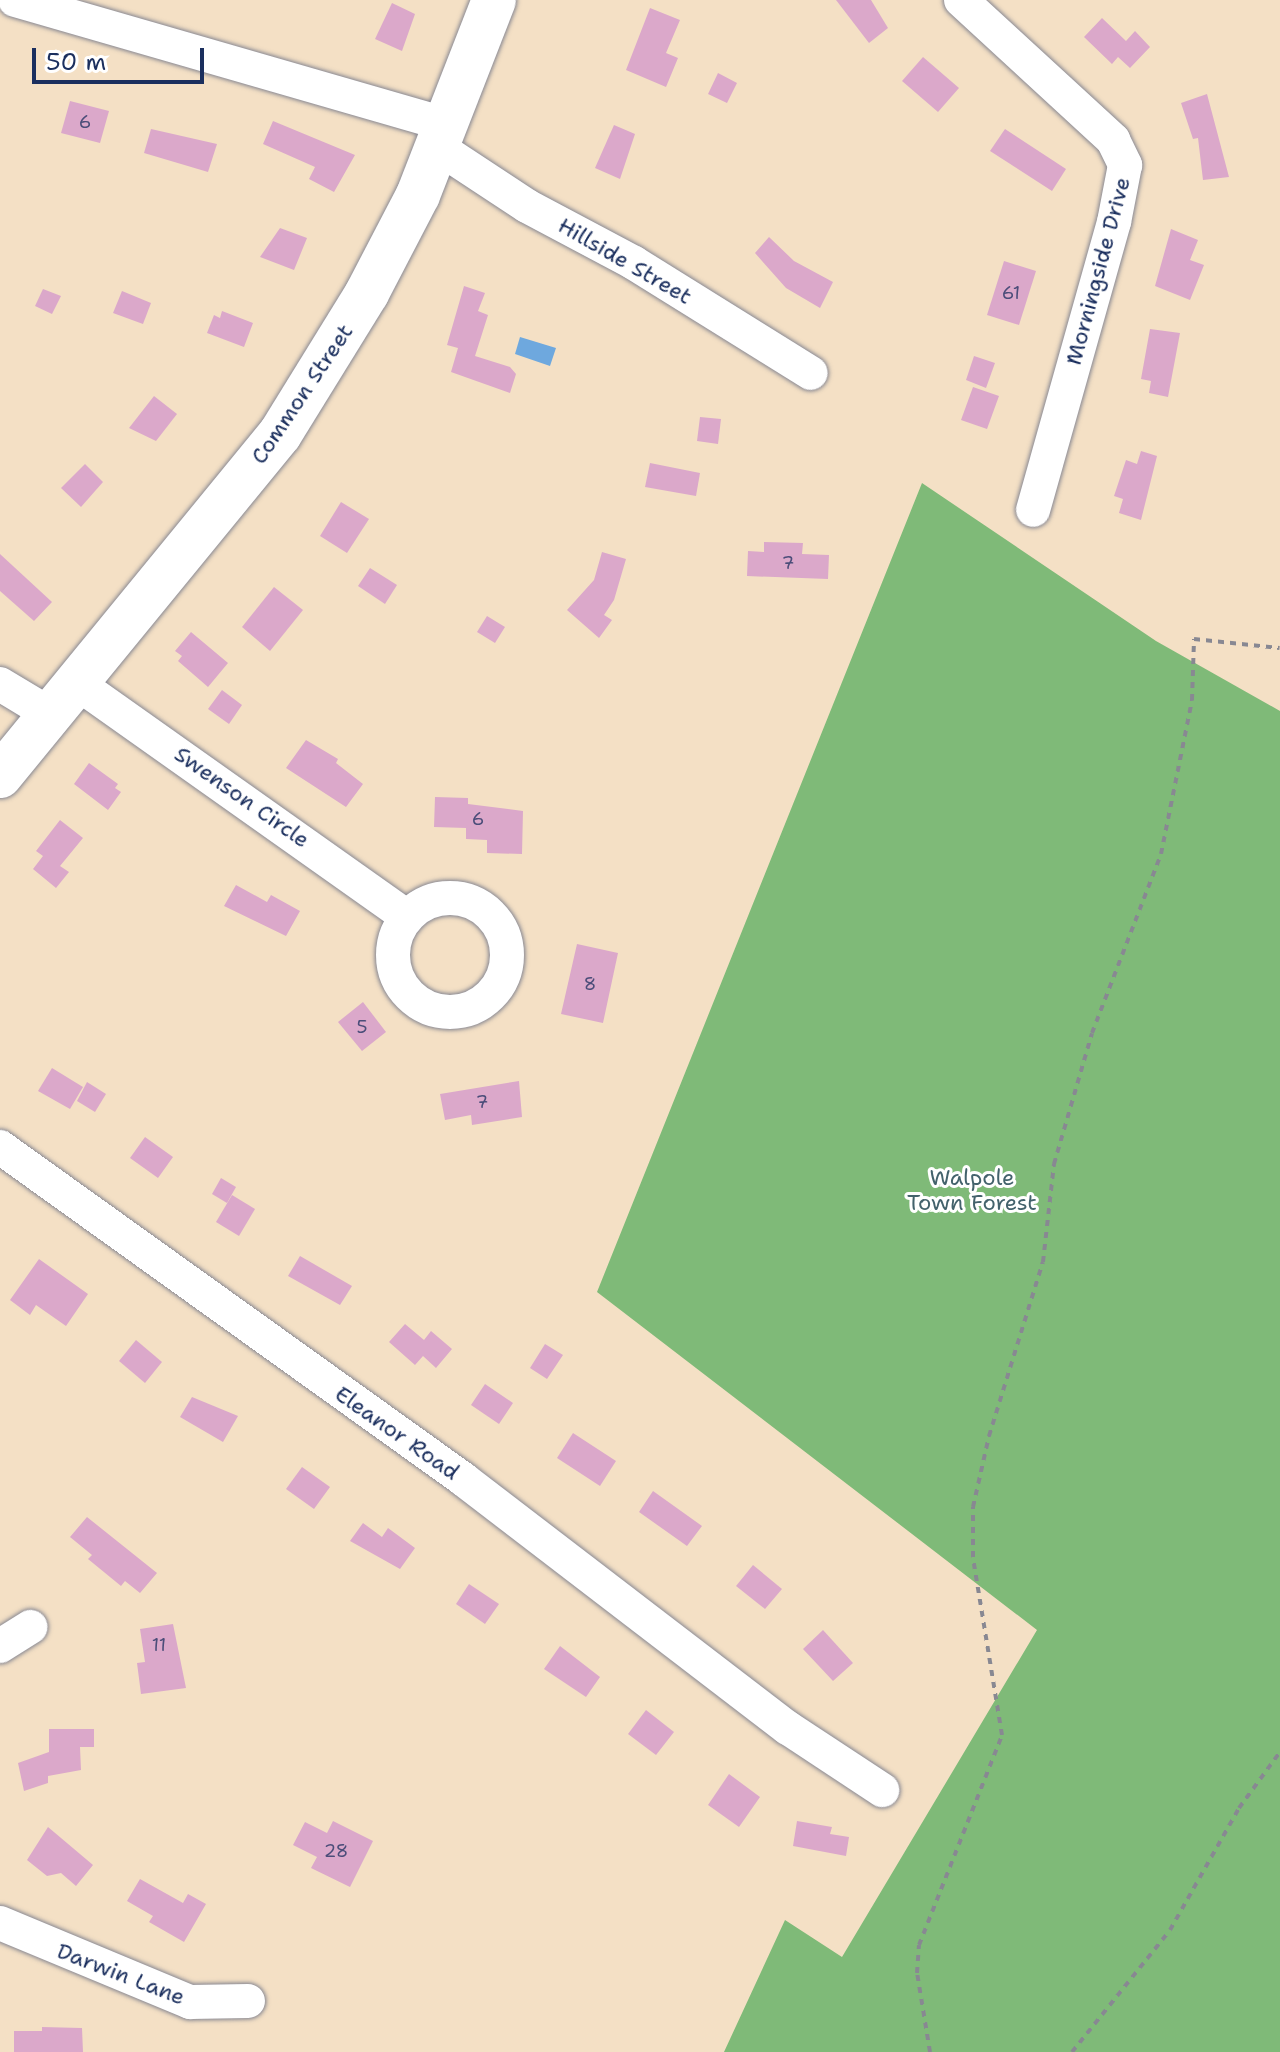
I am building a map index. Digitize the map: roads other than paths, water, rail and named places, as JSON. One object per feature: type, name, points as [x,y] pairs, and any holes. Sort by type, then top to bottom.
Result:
[{"type":"main road","name":"Common Street","points":[[0,776],[61,697],[280,434],[394,244],[444,137],[494,0]]},
{"type":"street","name":"Hillside Street","points":[[15,0],[444,137],[811,373]]},
{"type":"street","name":"Morningside Drive","points":[[961,0],[1113,140],[1125,165],[1114,222],[1033,510]]},
{"type":"street","name":"Swenson Circle","points":[[0,684],[61,697],[407,917]]},
{"type":"street","name":"Eleanor Road","points":[[0,1147],[463,1479],[788,1728],[882,1790]]},
{"type":"street","points":[[0,1646],[31,1627]]},
{"type":"street","name":"Darwin Lane","points":[[0,1923],[190,2002],[248,2001]]},
{"type":"water","points":[[520,337],[556,348],[550,366],[515,354]]},
{"type":"park label","name":"Walpole Town Forest","points":[[972,1190]]}]
